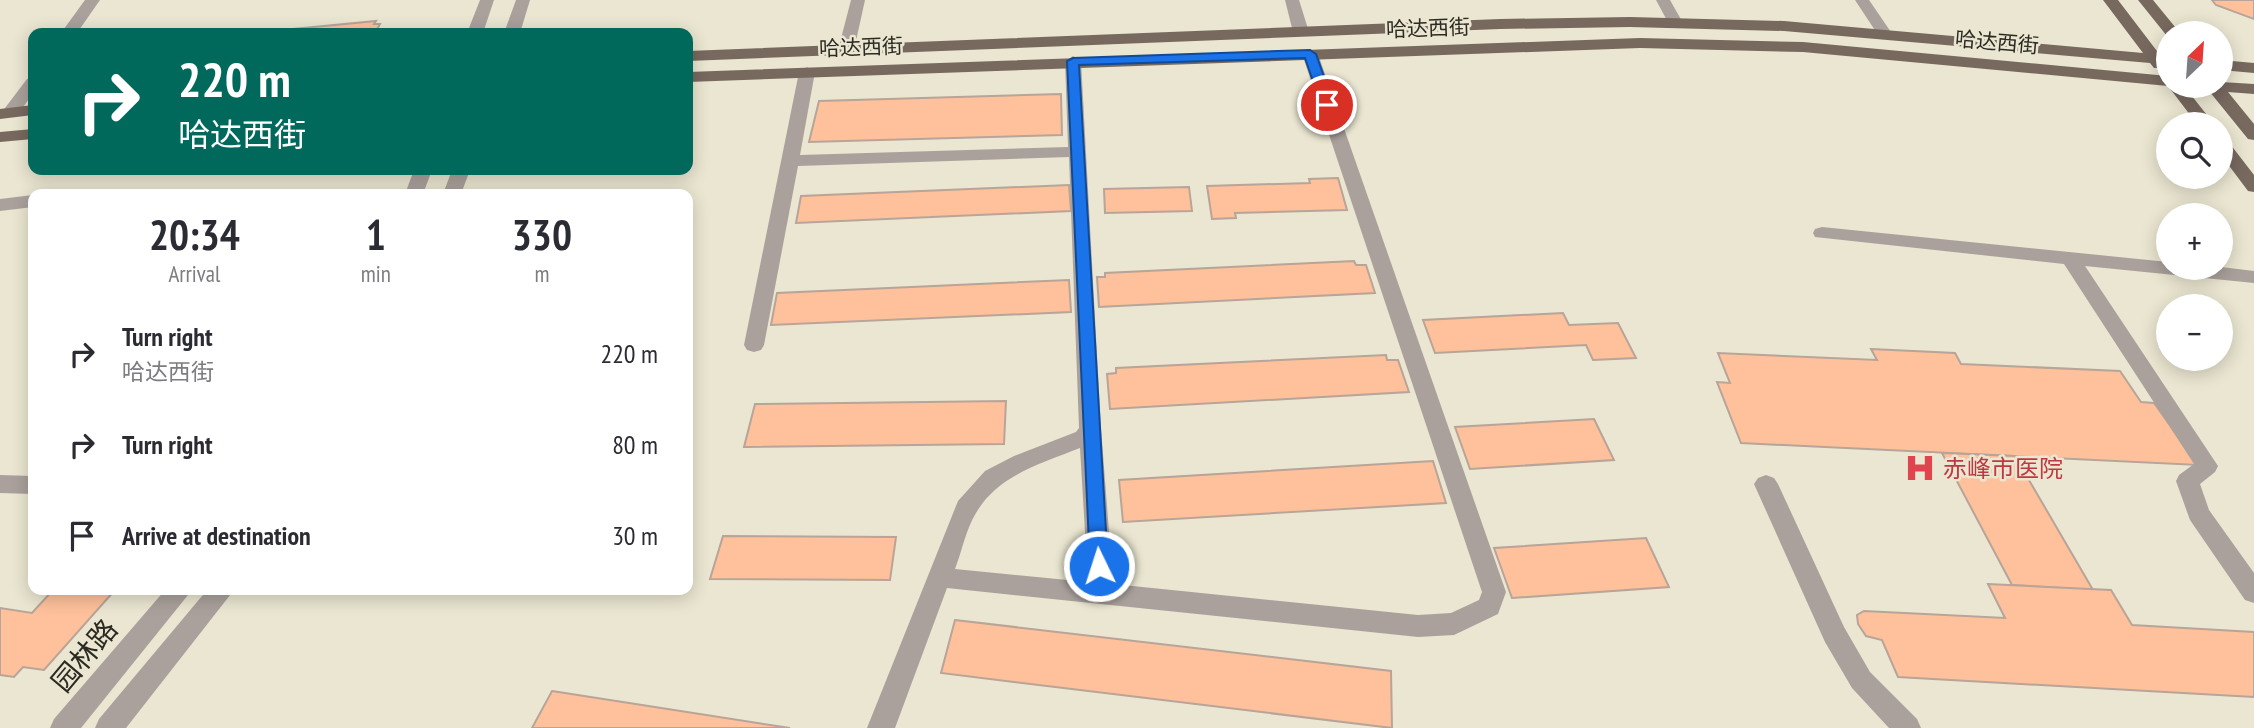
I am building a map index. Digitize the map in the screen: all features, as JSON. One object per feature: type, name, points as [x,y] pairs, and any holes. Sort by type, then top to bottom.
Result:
[{"type":"main road","points":[[2110,0],[2156,53]]},
{"type":"main road","points":[[2145,0],[2162,21]]},
{"type":"main road","name":"哈达西街","points":[[693,56],[1500,24],[1675,23],[1784,26],[2156,59]]},
{"type":"main road","name":"哈达西街","points":[[693,77],[1073,61],[1640,43],[1803,47],[2156,81]]},
{"type":"main road","points":[[2233,66],[2254,68]]},
{"type":"main road","points":[[2233,87],[2254,89]]},
{"type":"main road","points":[[2185,98],[2197,112]]},
{"type":"main road","points":[[2224,98],[2254,135]]},
{"type":"main road","points":[[6,113],[28,111]]},
{"type":"main road","points":[[0,137],[28,134]]},
{"type":"main road","points":[[2233,160],[2254,187]]},
{"type":"street","points":[[73,28],[93,0]]},
{"type":"street","points":[[477,28],[487,0]]},
{"type":"street","points":[[514,28],[523,0]]},
{"type":"street","points":[[846,50],[858,0]]},
{"type":"street","points":[[1292,0],[1301,32]]},
{"type":"street","points":[[1663,0],[1675,23]]},
{"type":"street","points":[[1862,0],[1885,35]]},
{"type":"street","points":[[937,577],[1418,626],[1454,624],[1489,607],[1494,592],[1310,54]]},
{"type":"street","points":[[1073,61],[1090,428],[1101,594]]},
{"type":"street","points":[[754,345],[807,72]]},
{"type":"street","points":[[6,113],[28,88]]},
{"type":"street","points":[[790,161],[1077,152]]},
{"type":"street","points":[[0,205],[28,202]]},
{"type":"street","points":[[1822,233],[2254,277]]},
{"type":"street","points":[[2071,259],[2103,311],[2166,397],[2207,466],[2187,481],[2198,513],[2254,593]]},
{"type":"street","points":[[881,728],[937,577],[966,508],[993,477],[1022,462],[1084,438],[1090,428]]},
{"type":"street","points":[[0,484],[28,485]]},
{"type":"street","points":[[1766,484],[1834,634],[1861,680],[1907,728]]},
{"type":"street","name":"园林路","points":[[64,728],[176,595]]},
{"type":"street","points":[[109,728],[218,595]]},
{"type":"building","points":[[2212,0],[2254,0],[2254,19],[2216,5]]},
{"type":"building","points":[[376,21],[374,24],[380,24],[378,28],[304,28]]},
{"type":"building","points":[[1061,94],[1062,135],[809,142],[819,101]]},
{"type":"building","points":[[1338,178],[1347,210],[1235,213],[1236,218],[1212,219],[1207,186],[1310,183],[1309,179]]},
{"type":"building","points":[[1069,185],[1071,211],[796,223],[801,196]]},
{"type":"building","points":[[1189,187],[1192,211],[1105,213],[1104,189]]},
{"type":"building","points":[[1354,261],[1356,265],[1366,265],[1375,293],[1099,307],[1097,277],[1105,277],[1105,273]]},
{"type":"building","points":[[1069,280],[1071,312],[771,325],[777,293]]},
{"type":"building","points":[[1563,313],[1569,325],[1618,323],[1636,358],[1593,360],[1586,345],[1435,353],[1423,320]]},
{"type":"building","points":[[1871,349],[1955,353],[1961,364],[2120,371],[2141,402],[2154,403],[2198,465],[1741,443],[1717,382],[1730,383],[1718,353],[1877,360]]},
{"type":"building","points":[[1386,355],[1387,360],[1398,360],[1409,392],[1110,409],[1107,374],[1116,373],[1116,368]]},
{"type":"building","points":[[1006,401],[1004,444],[744,447],[755,404]]},
{"type":"building","points":[[1594,419],[1614,460],[1470,469],[1455,427]]},
{"type":"building","points":[[1942,453],[2015,456],[2093,590],[2012,585]]},
{"type":"building","points":[[1433,461],[1446,503],[1123,522],[1119,480]]},
{"type":"building","points":[[723,536],[896,537],[890,580],[710,579]]},
{"type":"building","points":[[1646,538],[1669,587],[1512,598],[1494,548]]},
{"type":"building","points":[[1988,584],[2111,590],[2132,625],[2254,632],[2254,697],[1898,677],[1882,640],[1866,636],[1858,624],[1857,615],[1864,611],[2005,618]]},
{"type":"building","points":[[48,595],[111,595],[44,670],[23,667],[14,677],[0,675],[0,608],[32,613]]},
{"type":"building","points":[[955,620],[1391,671],[1392,728],[941,673]]},
{"type":"building","points":[[552,691],[790,728],[532,728]]},
{"type":"place","name":"赤峰市医院","points":[[1920,468]]},
{"type":"route","points":[[1099,566],[1073,61],[1310,54],[1327,105]]}]
